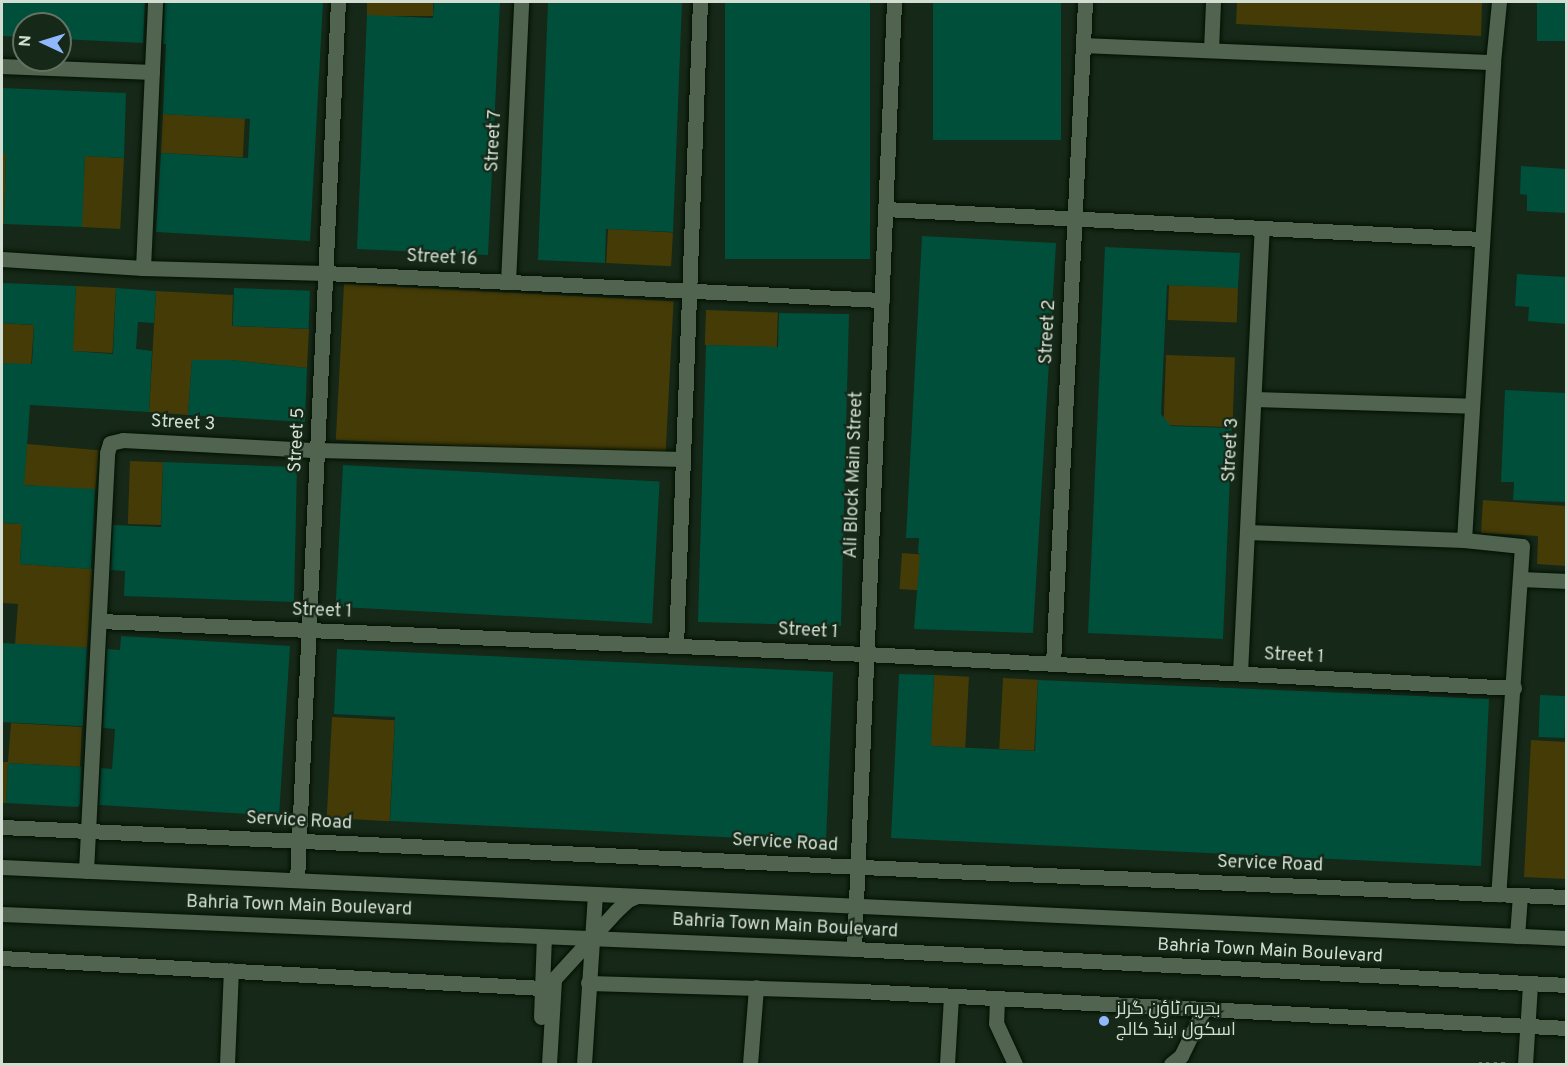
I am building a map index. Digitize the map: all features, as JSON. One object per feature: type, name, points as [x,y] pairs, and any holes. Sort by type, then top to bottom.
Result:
[{"type":"street","points":[[143,268],[155,2]]},
{"type":"street","name":"Street 5","points":[[297,880],[338,2]]},
{"type":"street","name":"Street 7","points":[[508,282],[521,2]]},
{"type":"street","points":[[676,646],[700,2]]},
{"type":"street","name":"Ali Block Main Street","points":[[854,949],[894,2]]},
{"type":"street","name":"Street 2","points":[[1053,664],[1085,2]]},
{"type":"street","points":[[1211,50],[1213,2]]},
{"type":"street","points":[[1464,540],[1493,62],[1499,2]]},
{"type":"street","points":[[1083,45],[1493,62]]},
{"type":"street","points":[[2,66],[152,72]]},
{"type":"street","points":[[885,209],[1482,239]]},
{"type":"street","name":"Street 3","points":[[1240,673],[1262,229]]},
{"type":"street","name":"Street 16","points":[[2,259],[143,268],[325,273],[882,300]]},
{"type":"street","points":[[1254,399],[1472,406]]},
{"type":"street","name":"Street 3","points":[[86,871],[107,453],[110,443],[123,440],[317,450],[683,459]]},
{"type":"street","points":[[1247,532],[1464,540],[1522,546],[1522,579],[1498,894]]},
{"type":"street","points":[[1522,579],[1566,581]]},
{"type":"street","name":"Street 1","points":[[100,621],[866,654],[1514,688]]},
{"type":"street","name":"Service Road","points":[[2,827],[1566,897]]},
{"type":"street","name":"Bahria Town Main Boulevard","points":[[2,867],[1566,938]]},
{"type":"street","points":[[584,1065],[595,894]]},
{"type":"street","points":[[1517,936],[1520,895]]},
{"type":"street","points":[[549,1065],[554,979],[622,905],[640,896]]},
{"type":"street","name":"Bahria Town Main Boulevard","points":[[2,914],[854,949],[1566,985]]},
{"type":"street","points":[[539,1065],[544,937]]},
{"type":"street","points":[[2,958],[542,988]]},
{"type":"street","points":[[226,1065],[231,969]]},
{"type":"street","points":[[588,983],[756,987],[997,998],[1566,1028]]},
{"type":"street","points":[[1525,1065],[1530,984]]},
{"type":"street","points":[[750,1065],[756,987]]},
{"type":"street","points":[[947,1065],[951,996]]},
{"type":"street","points":[[997,998],[994,1011],[996,1023],[1015,1065]]},
{"type":"street","points":[[1171,1065],[1181,1056],[1204,1009]]},
{"type":"path","points":[[1479,1065],[1511,1064]]},
{"type":"shaded area","points":[[367,2],[433,2],[433,16],[367,16]]},
{"type":"shaded area","points":[[1237,2],[1482,2],[1481,36],[1236,24]]},
{"type":"shaded area","points":[[163,114],[245,118],[243,157],[161,153]]},
{"type":"shaded area","points":[[2,154],[6,154],[4,224],[2,224]]},
{"type":"shaded area","points":[[85,156],[124,158],[120,229],[81,227]]},
{"type":"shaded area","points":[[608,229],[673,232],[671,266],[606,263]]},
{"type":"shaded area","points":[[344,284],[674,301],[665,457],[336,440]]},
{"type":"shaded area","points":[[1169,285],[1238,287],[1237,322],[1168,320]]},
{"type":"shaded area","points":[[76,286],[116,288],[113,353],[73,351]]},
{"type":"shaded area","points":[[156,291],[233,295],[232,326],[309,329],[307,368],[230,360],[192,360],[188,415],[149,412]]},
{"type":"shaded area","points":[[706,310],[778,313],[777,347],[705,345]]},
{"type":"shaded area","points":[[2,323],[34,325],[31,365],[2,363]]},
{"type":"shaded area","points":[[1166,355],[1235,357],[1233,427],[1164,425]]},
{"type":"shaded area","points":[[27,444],[99,450],[95,491],[23,485]]},
{"type":"shaded area","points":[[130,461],[163,462],[161,525],[128,524]]},
{"type":"shaded area","points":[[1483,500],[1566,506],[1566,566],[1537,564],[1538,536],[1481,533]]},
{"type":"shaded area","points":[[2,523],[22,524],[20,564],[92,569],[87,648],[15,644],[18,604],[2,603]]},
{"type":"shaded area","points":[[902,553],[972,558],[969,594],[899,589]]},
{"type":"shaded area","points":[[934,675],[969,677],[965,748],[930,746]]},
{"type":"shaded area","points":[[1003,678],[1038,680],[1034,751],[999,749]]},
{"type":"shaded area","points":[[332,717],[395,720],[390,821],[327,818]]},
{"type":"shaded area","points":[[11,723],[82,727],[80,767],[8,763],[6,803],[2,803],[2,762],[8,762]]},
{"type":"shaded area","points":[[1531,740],[1566,742],[1566,879],[1524,877]]},
{"type":"building","points":[[2,2],[145,2],[143,43],[72,40],[72,12],[12,12],[12,36],[2,36]]},
{"type":"building","points":[[165,2],[323,2],[310,241],[156,232],[161,153],[248,158],[250,119],[163,114]]},
{"type":"building","points":[[434,2],[500,2],[488,255],[357,249],[367,15],[433,18]]},
{"type":"building","points":[[548,2],[682,2],[673,232],[606,229],[605,263],[538,260]]},
{"type":"building","points":[[725,2],[870,2],[870,259],[725,259]]},
{"type":"building","points":[[933,2],[1061,2],[1061,140],[933,140]]},
{"type":"building","points":[[1537,2],[1566,2],[1566,41],[1537,41]]},
{"type":"building","points":[[2,88],[126,93],[124,158],[85,156],[82,227],[4,224],[6,154],[2,154]]},
{"type":"building","points":[[1521,166],[1566,169],[1566,213],[1527,211],[1527,195],[1520,194]]},
{"type":"building","points":[[922,236],[1056,243],[1033,633],[914,629],[920,554],[918,553],[919,538],[906,538]]},
{"type":"building","points":[[1105,247],[1240,253],[1238,288],[1167,285],[1162,390],[1161,414],[1171,426],[1232,428],[1223,639],[1088,633]]},
{"type":"building","points":[[1517,274],[1566,277],[1566,324],[1528,321],[1529,307],[1515,306]]},
{"type":"building","points":[[2,283],[76,286],[73,351],[113,354],[116,288],[156,291],[154,323],[138,322],[136,349],[152,351],[149,412],[30,405],[24,485],[95,489],[91,569],[20,564],[22,524],[2,523],[2,363],[32,364],[34,325],[2,323]]},
{"type":"building","points":[[234,288],[310,291],[309,329],[233,326]]},
{"type":"building","points":[[779,313],[849,314],[841,626],[698,622],[706,345],[778,347]]},
{"type":"building","points":[[192,360],[230,360],[307,368],[305,422],[188,415]]},
{"type":"building","points":[[1505,390],[1566,393],[1566,502],[1513,500],[1514,482],[1501,482]]},
{"type":"building","points":[[163,462],[297,467],[294,602],[124,596],[125,571],[111,570],[113,525],[161,527]]},
{"type":"building","points":[[343,465],[660,482],[652,623],[336,607]]},
{"type":"building","points":[[121,636],[290,646],[279,816],[99,805],[101,768],[112,769],[115,729],[103,728],[107,649],[120,650]]},
{"type":"building","points":[[2,643],[87,647],[83,726],[2,722]]},
{"type":"building","points":[[337,649],[833,672],[826,842],[390,821],[395,717],[334,714]]},
{"type":"building","points":[[899,674],[934,675],[931,746],[1035,751],[1038,680],[1489,699],[1481,866],[891,838]]},
{"type":"building","points":[[1540,695],[1566,696],[1565,738],[1539,737]]},
{"type":"building","points":[[8,763],[81,767],[80,804],[78,807],[6,803]]},
{"type":"place","name":"بحریہ ٹاؤن گرلز اسکول اینڈ کالج","points":[[1104,1021]]}]
